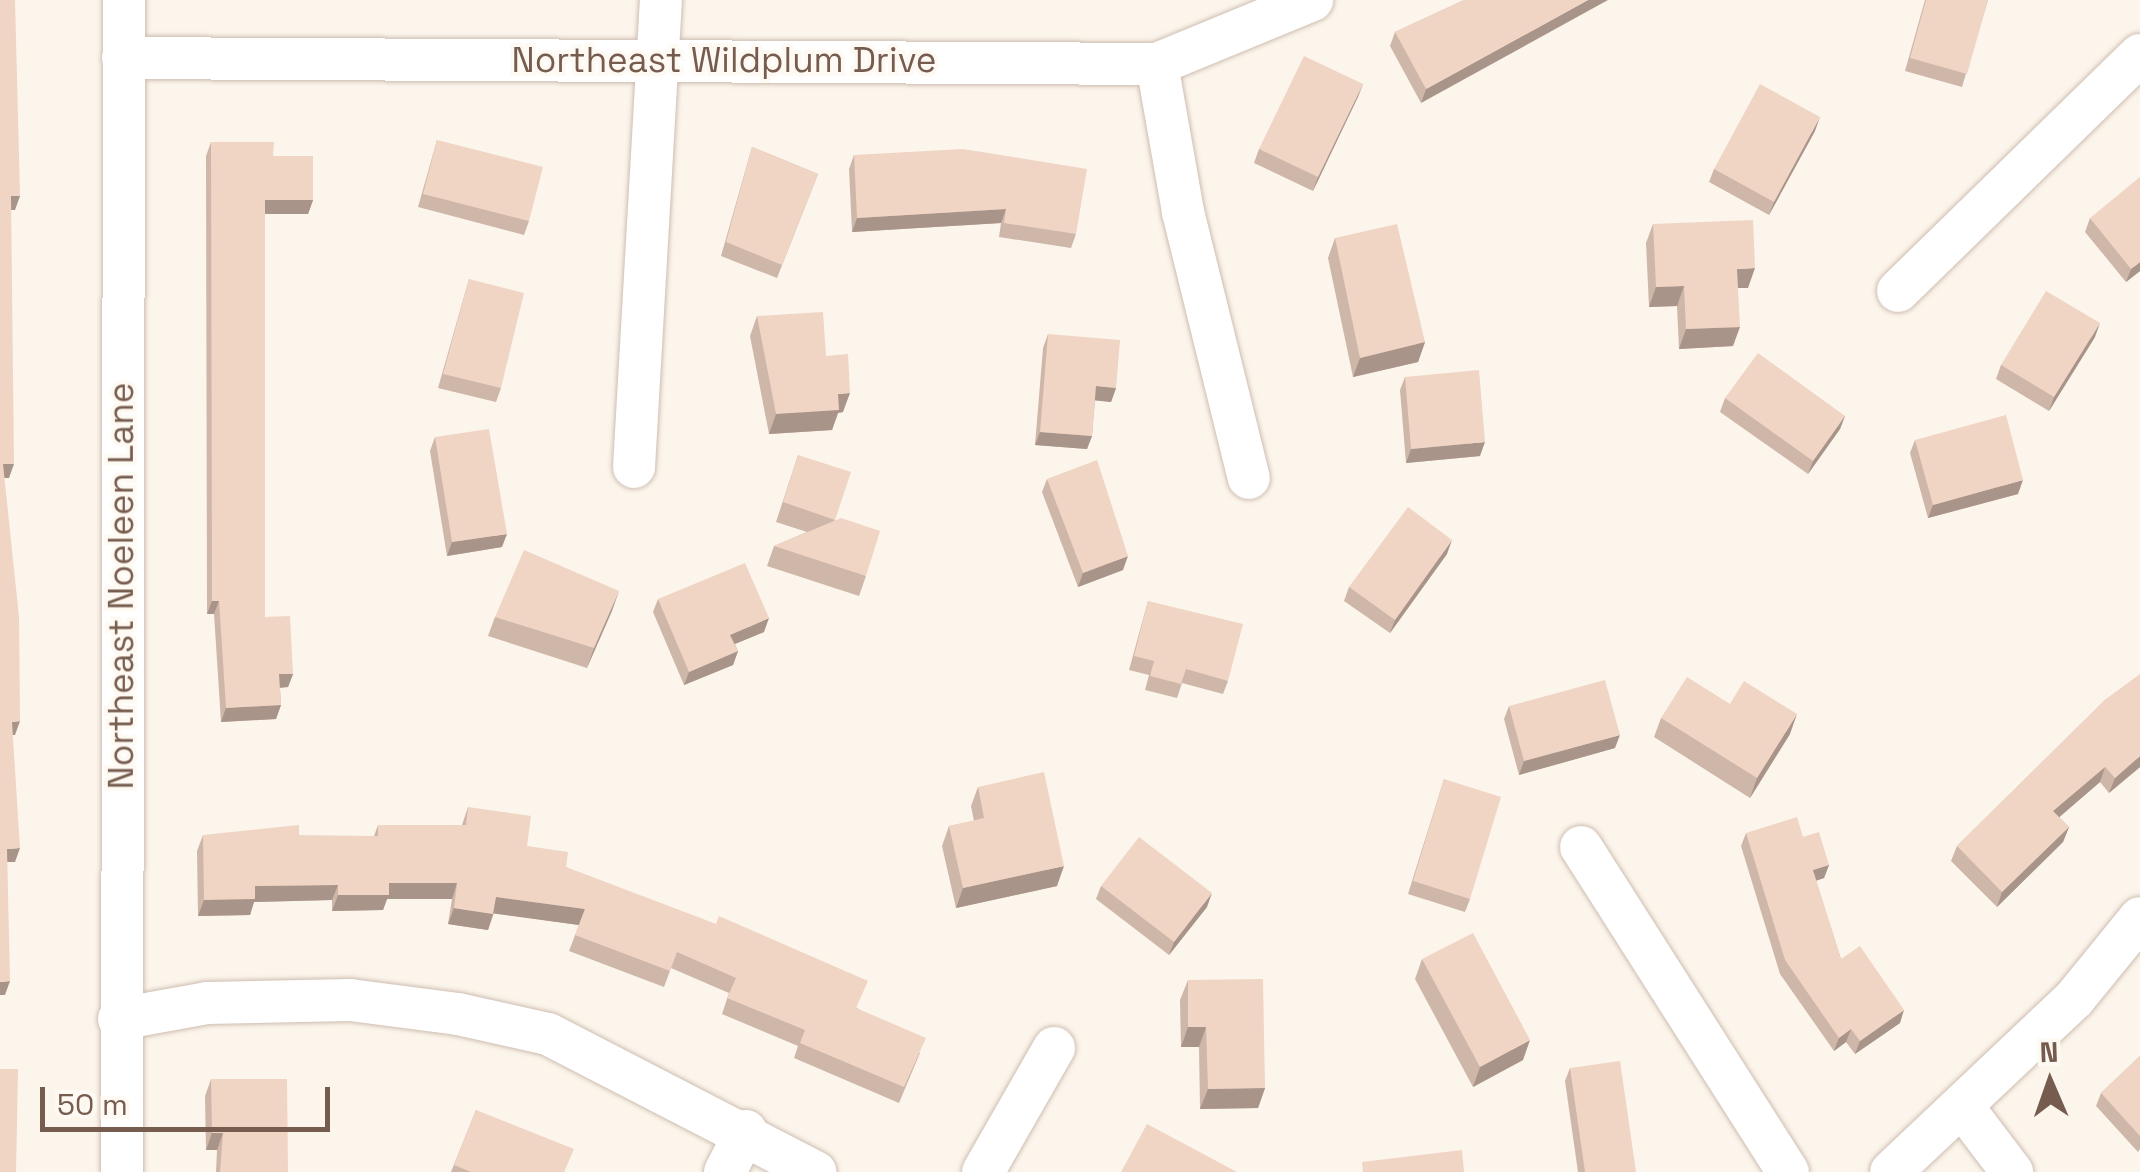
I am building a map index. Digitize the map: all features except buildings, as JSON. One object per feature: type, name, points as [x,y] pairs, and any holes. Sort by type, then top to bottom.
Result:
[{"type":"street","name":"Northeast Noeleen Lane","points":[[122,1172],[119,1019],[124,0]]},
{"type":"street","points":[[634,467],[661,0]]},
{"type":"street","name":"Northeast Wildplum Drive","points":[[123,58],[1158,64],[1312,0]]},
{"type":"street","points":[[1898,292],[2140,55]]},
{"type":"street","points":[[1158,64],[1183,212],[1249,478]]},
{"type":"street","points":[[1581,847],[1788,1172]]},
{"type":"street","points":[[1891,1172],[1965,1110],[2140,918]]},
{"type":"street","points":[[119,1019],[207,1003],[314,1001],[458,1014],[548,1034],[746,1131],[815,1172]]},
{"type":"street","points":[[983,1172],[1054,1048]]},
{"type":"street","points":[[1965,1110],[2012,1172]]},
{"type":"street","points":[[726,1172],[746,1131]]}]
